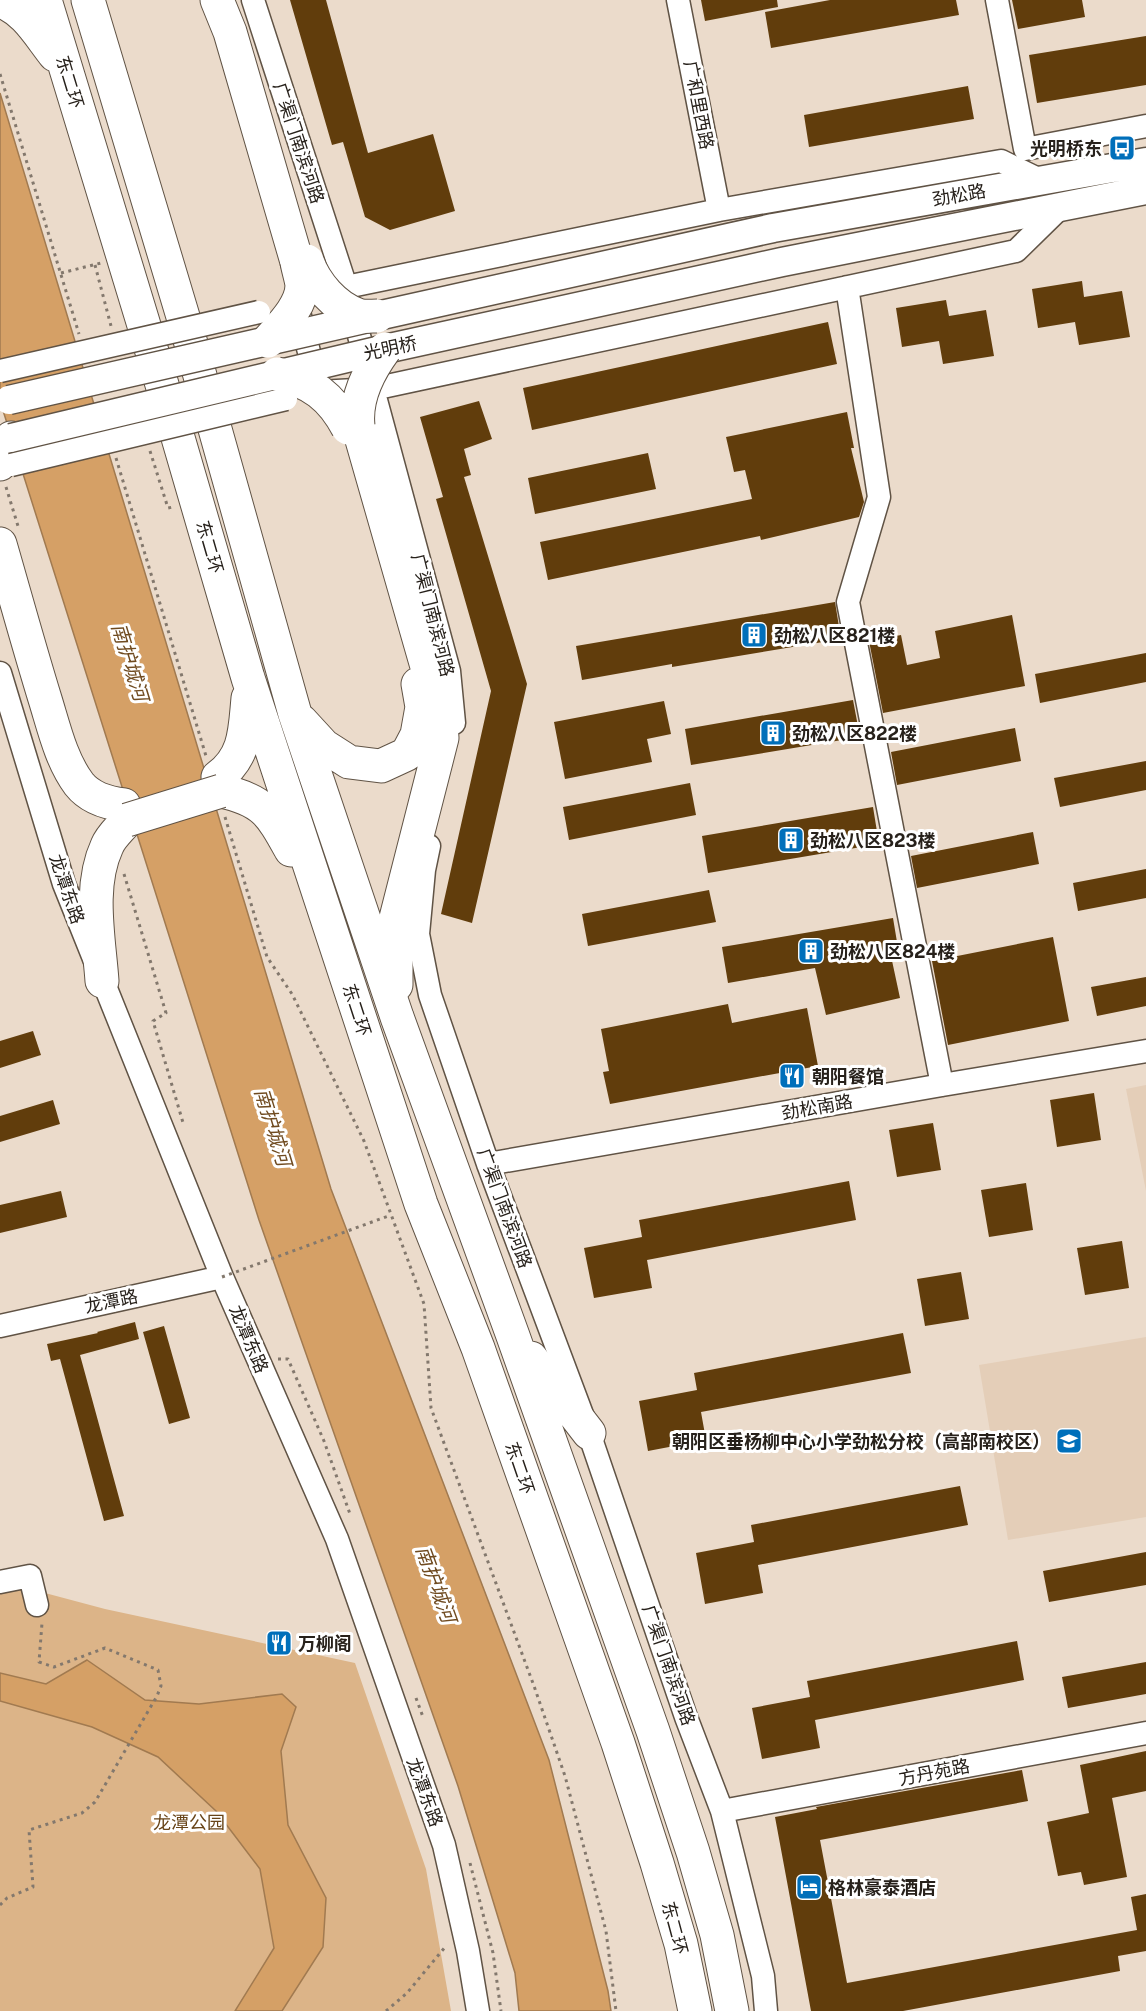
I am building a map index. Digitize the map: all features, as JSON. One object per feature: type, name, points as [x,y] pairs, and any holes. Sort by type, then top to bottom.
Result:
[{"type":"highway","name":"东二环","points":[[45,0],[174,424],[248,678],[421,1204],[478,1348],[618,1743],[681,1944],[695,2011]]},
{"type":"highway","points":[[217,0],[230,32],[302,261],[338,305],[360,316],[377,316]]},
{"type":"highway","points":[[230,0],[302,261],[302,286],[299,297],[287,319],[263,326]]},
{"type":"highway","points":[[0,1],[8,3],[29,20],[67,70]]},
{"type":"highway","name":"东二环","points":[[92,5],[295,714],[397,1017],[653,1731],[690,1841],[717,1935],[732,2011]]},
{"type":"highway","points":[[295,714],[324,746],[349,762],[381,766],[407,754],[417,735],[422,707],[416,673],[353,427],[364,384],[374,363],[385,349]]},
{"type":"highway","points":[[282,386],[296,378],[312,388],[339,411],[353,427],[440,712],[442,738],[396,918],[397,1017]]},
{"type":"highway","points":[[0,544],[67,766],[81,786],[96,798],[125,812]]},
{"type":"highway","points":[[0,584],[60,786],[74,802],[95,816],[106,819],[217,785],[239,755],[245,739],[248,678]]},
{"type":"highway","points":[[217,785],[264,808],[277,824],[292,852],[314,878]]},
{"type":"highway","points":[[102,981],[96,908],[100,863],[125,812]]},
{"type":"highway","points":[[513,1336],[589,1432]]},
{"type":"main road","name":"劲松路","points":[[772,228],[1146,162]]},
{"type":"main road","name":"劲松路","points":[[782,262],[1146,190]]},
{"type":"main road","name":"光明桥","points":[[2,393],[263,326],[377,316],[772,228]]},
{"type":"main road","name":"光明桥","points":[[4,455],[282,386],[385,349],[782,262]]},
{"type":"street","name":"广渠门南滨河路","points":[[253,0],[346,287],[449,671],[454,722],[424,870],[418,934],[430,995],[488,1164],[589,1432],[675,1685],[722,1811],[763,1976],[766,2011]]},
{"type":"street","name":"广和里西路","points":[[678,0],[719,210]]},
{"type":"street","points":[[997,0],[1024,149],[1146,126]]},
{"type":"street","points":[[263,326],[296,303],[346,287],[719,210],[1001,161],[1040,180]]},
{"type":"street","points":[[282,386],[319,392],[373,389],[1016,251],[1062,206]]},
{"type":"street","points":[[847,287],[879,497],[848,602],[942,1085]]},
{"type":"street","points":[[296,303],[319,392]]},
{"type":"street","name":"龙潭东路","points":[[0,673],[64,884],[222,1277],[336,1539],[444,1845],[468,1951],[478,2011]]},
{"type":"street","name":"劲松南路","points":[[488,1164],[1146,1052]]},
{"type":"street","name":"龙潭路","points":[[0,1326],[222,1277]]},
{"type":"street","points":[[0,1582],[30,1576],[37,1605]]},
{"type":"street","name":"方丹苑路","points":[[722,1811],[1146,1733]]},
{"type":"path","points":[[0,74],[81,342]]},
{"type":"path","points":[[60,273],[95,265],[113,330]]},
{"type":"path","points":[[149,446],[168,508]]},
{"type":"path","points":[[115,456],[217,785],[267,957],[292,994],[364,1141],[424,1304],[431,1408],[565,1776],[606,1931],[616,2011]]},
{"type":"path","points":[[124,871],[166,1013],[153,1021],[187,1134]]},
{"type":"path","points":[[222,1277],[391,1215]]},
{"type":"path","points":[[0,1905],[7,1898],[33,1887],[30,1830],[82,1813],[95,1802],[129,1746],[161,1686],[158,1670],[105,1648],[54,1667],[39,1662],[42,1624],[37,1605]]},
{"type":"path","points":[[386,2011],[407,1993],[447,1944]]},
{"type":"shaded area","points":[[1146,1085],[1146,1191],[1126,1089]]},
{"type":"shaded area","name":"朝阳区垂杨柳中心小学劲松分校（高部南校区）","points":[[1146,1337],[1146,1517],[1008,1540],[979,1365]]},
{"type":"green space","name":"龙潭公园","points":[[0,1581],[105,1609],[355,1663],[426,1869],[451,2011],[0,2011]]},
{"type":"water","name":"南护城河","points":[[0,93],[331,1189],[549,1760],[608,1991],[611,2011],[519,2011],[515,1973],[458,1786],[259,1220],[0,401]]},
{"type":"water","points":[[87,1660],[145,1700],[199,1704],[282,1694],[296,1707],[281,1751],[288,1825],[326,1898],[323,1947],[282,2011],[235,2011],[274,1948],[260,1869],[216,1811],[158,1757],[92,1727],[0,1701],[0,1673],[46,1684]]},
{"type":"building","points":[[290,0],[326,0],[368,153],[433,134],[455,211],[390,230],[365,217],[343,142],[332,145]]},
{"type":"building","points":[[701,0],[777,0],[778,7],[705,21]]},
{"type":"building","points":[[830,0],[956,0],[959,15],[771,48],[765,12]]},
{"type":"building","points":[[1012,0],[1082,0],[1085,17],[1018,29]]},
{"type":"building","points":[[1146,36],[1146,85],[1037,103],[1029,55]]},
{"type":"building","points":[[968,86],[974,119],[809,147],[804,115]]},
{"type":"building","points":[[1082,281],[1084,297],[1122,291],[1130,337],[1079,345],[1075,322],[1038,328],[1032,289]]},
{"type":"building","points":[[946,300],[949,316],[986,310],[994,356],[943,364],[939,341],[902,347],[896,308]]},
{"type":"building","points":[[828,322],[837,364],[532,430],[523,388]]},
{"type":"building","points":[[479,401],[492,439],[464,449],[471,475],[464,477],[527,684],[472,923],[441,914],[491,691],[436,499],[443,497],[420,417]]},
{"type":"building","points":[[847,412],[854,448],[851,448],[864,502],[859,517],[761,540],[760,536],[548,580],[540,542],[752,499],[745,470],[734,472],[726,437]]},
{"type":"building","points":[[648,453],[656,489],[535,514],[528,478]]},
{"type":"building","name":"劲松八区821楼","points":[[835,602],[841,639],[582,680],[576,646]]},
{"type":"building","points":[[1012,615],[1025,686],[883,713],[869,641],[901,635],[907,665],[940,658],[935,631]]},
{"type":"building","points":[[1146,653],[1146,682],[1040,703],[1035,674]]},
{"type":"building","name":"劲松八区822楼","points":[[853,700],[860,737],[691,765],[685,729]]},
{"type":"building","points":[[664,701],[671,734],[647,739],[652,762],[565,779],[554,722]]},
{"type":"building","points":[[1015,728],[1021,761],[897,785],[891,752]]},
{"type":"building","points":[[1146,761],[1146,790],[1060,807],[1054,778]]},
{"type":"building","points":[[690,783],[696,815],[569,840],[563,807]]},
{"type":"building","name":"劲松八区823楼","points":[[873,807],[879,844],[708,873],[702,836]]},
{"type":"building","points":[[1033,832],[1039,864],[917,888],[911,856]]},
{"type":"building","points":[[1146,869],[1146,898],[1078,911],[1073,883]]},
{"type":"building","points":[[709,890],[716,922],[588,946],[582,914]]},
{"type":"building","name":"劲松八区824楼","points":[[893,918],[899,954],[891,956],[900,998],[826,1015],[815,968],[728,983],[722,947]]},
{"type":"building","points":[[1053,937],[1069,1021],[948,1045],[932,961]]},
{"type":"building","points":[[1146,977],[1146,1006],[1097,1016],[1091,987]]},
{"type":"building","points":[[728,1004],[732,1023],[807,1008],[818,1066],[610,1104],[603,1072],[609,1071],[601,1029]]},
{"type":"building","points":[[33,1031],[41,1055],[0,1068],[0,1041]]},
{"type":"building","points":[[1094,1093],[1101,1140],[1057,1147],[1050,1100]]},
{"type":"building","points":[[53,1100],[60,1124],[0,1142],[0,1116]]},
{"type":"building","points":[[933,1123],[941,1170],[897,1177],[889,1130]]},
{"type":"building","points":[[849,1181],[856,1220],[647,1260],[652,1288],[594,1298],[584,1248],[642,1237],[639,1220]]},
{"type":"building","points":[[1026,1183],[1033,1230],[989,1237],[981,1190]]},
{"type":"building","points":[[61,1191],[67,1217],[0,1233],[0,1205]]},
{"type":"building","points":[[1122,1241],[1129,1288],[1085,1295],[1077,1248]]},
{"type":"building","points":[[961,1272],[969,1319],[925,1326],[917,1279]]},
{"type":"building","points":[[135,1322],[139,1339],[80,1355],[124,1516],[104,1521],[60,1359],[51,1361],[47,1344]]},
{"type":"building","points":[[164,1326],[190,1418],[169,1424],[143,1332]]},
{"type":"building","points":[[903,1333],[911,1373],[701,1412],[706,1440],[648,1451],[639,1401],[697,1390],[694,1373]]},
{"type":"building","points":[[960,1486],[968,1525],[758,1565],[763,1593],[705,1604],[696,1553],[754,1542],[751,1525]]},
{"type":"building","points":[[1146,1552],[1146,1585],[1049,1602],[1043,1571]]},
{"type":"building","points":[[1017,1641],[1024,1680],[815,1720],[820,1748],[762,1759],[752,1708],[810,1697],[807,1681]]},
{"type":"building","points":[[1146,1662],[1146,1694],[1068,1708],[1062,1677]]},
{"type":"building","points":[[1146,1751],[1146,1791],[1112,1798],[1127,1877],[1084,1885],[1081,1872],[1058,1876],[1047,1822],[1089,1813],[1080,1765]]},
{"type":"building","name":"格林豪泰酒店","points":[[1022,1770],[1028,1801],[820,1840],[847,1983],[1137,1930],[1131,1897],[1146,1894],[1146,1951],[1118,1956],[1120,1971],[903,2011],[811,2011],[775,1817],[817,1809],[816,1807]]},
{"type":"place","name":"光明桥东","points":[[1122,148]]},
{"type":"place","name":"劲松八区821楼","points":[[754,635]]},
{"type":"place","name":"劲松八区822楼","points":[[773,733]]},
{"type":"place","name":"劲松八区823楼","points":[[791,840]]},
{"type":"place","name":"劲松八区824楼","points":[[811,951]]},
{"type":"place","name":"朝阳餐馆","points":[[792,1076]]},
{"type":"place","name":"朝阳区垂杨柳中心小学劲松分校（高部南校区）","points":[[1069,1441]]},
{"type":"place","name":"万柳阁","points":[[279,1643]]},
{"type":"place","name":"格林豪泰酒店","points":[[809,1887]]}]
